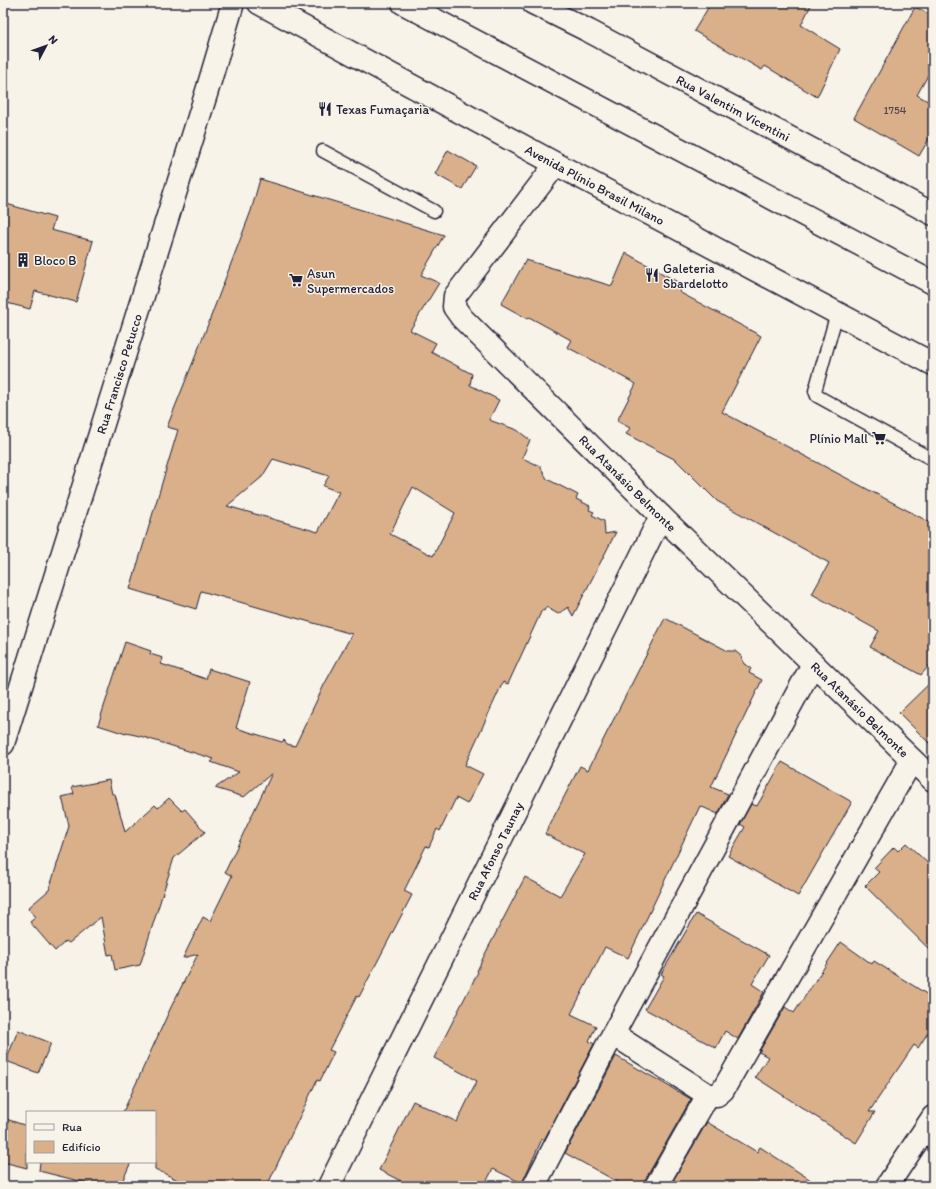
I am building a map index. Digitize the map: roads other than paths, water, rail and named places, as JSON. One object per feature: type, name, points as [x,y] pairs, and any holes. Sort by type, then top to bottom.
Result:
[{"type":"street","name":"Rua Francisco Petucco","points":[[3,744],[205,98],[233,3]]},
{"type":"street","name":"Avenida Plínio Brasil Milano","points":[[259,3],[556,164],[933,364]]},
{"type":"street","points":[[403,3],[933,283]]},
{"type":"street","name":"Rua Valentim Vicentini","points":[[533,3],[589,31],[933,214]]},
{"type":"street","name":"Rua Atanásio Belmonte","points":[[556,164],[455,296],[454,307],[462,318],[661,516],[933,780]]},
{"type":"street","name":"Rua Afonso Taunay","points":[[329,1186],[661,516]]},
{"type":"street","points":[[534,1186],[613,1034],[813,664]]},
{"type":"street","points":[[613,1034],[708,1095],[717,1095],[723,1090],[912,760]]},
{"type":"street","points":[[656,1186],[708,1095]]},
{"type":"street","points":[[886,1186],[933,1117]]},
{"type":"lane","points":[[323,150],[434,211]]},
{"type":"lane","points":[[837,313],[815,391],[817,396],[928,457],[933,455]]},
{"type":"place","name":"Texas Fumaçaria","points":[[325,109]]},
{"type":"place","name":"Bloco B","points":[[23,260]]},
{"type":"place","name":"Galeteria Sbardelotto","points":[[652,275]]},
{"type":"place","name":"Asun Supermercados","points":[[296,280]]},
{"type":"place","name":"Plínio Mall","points":[[879,438]]}]
